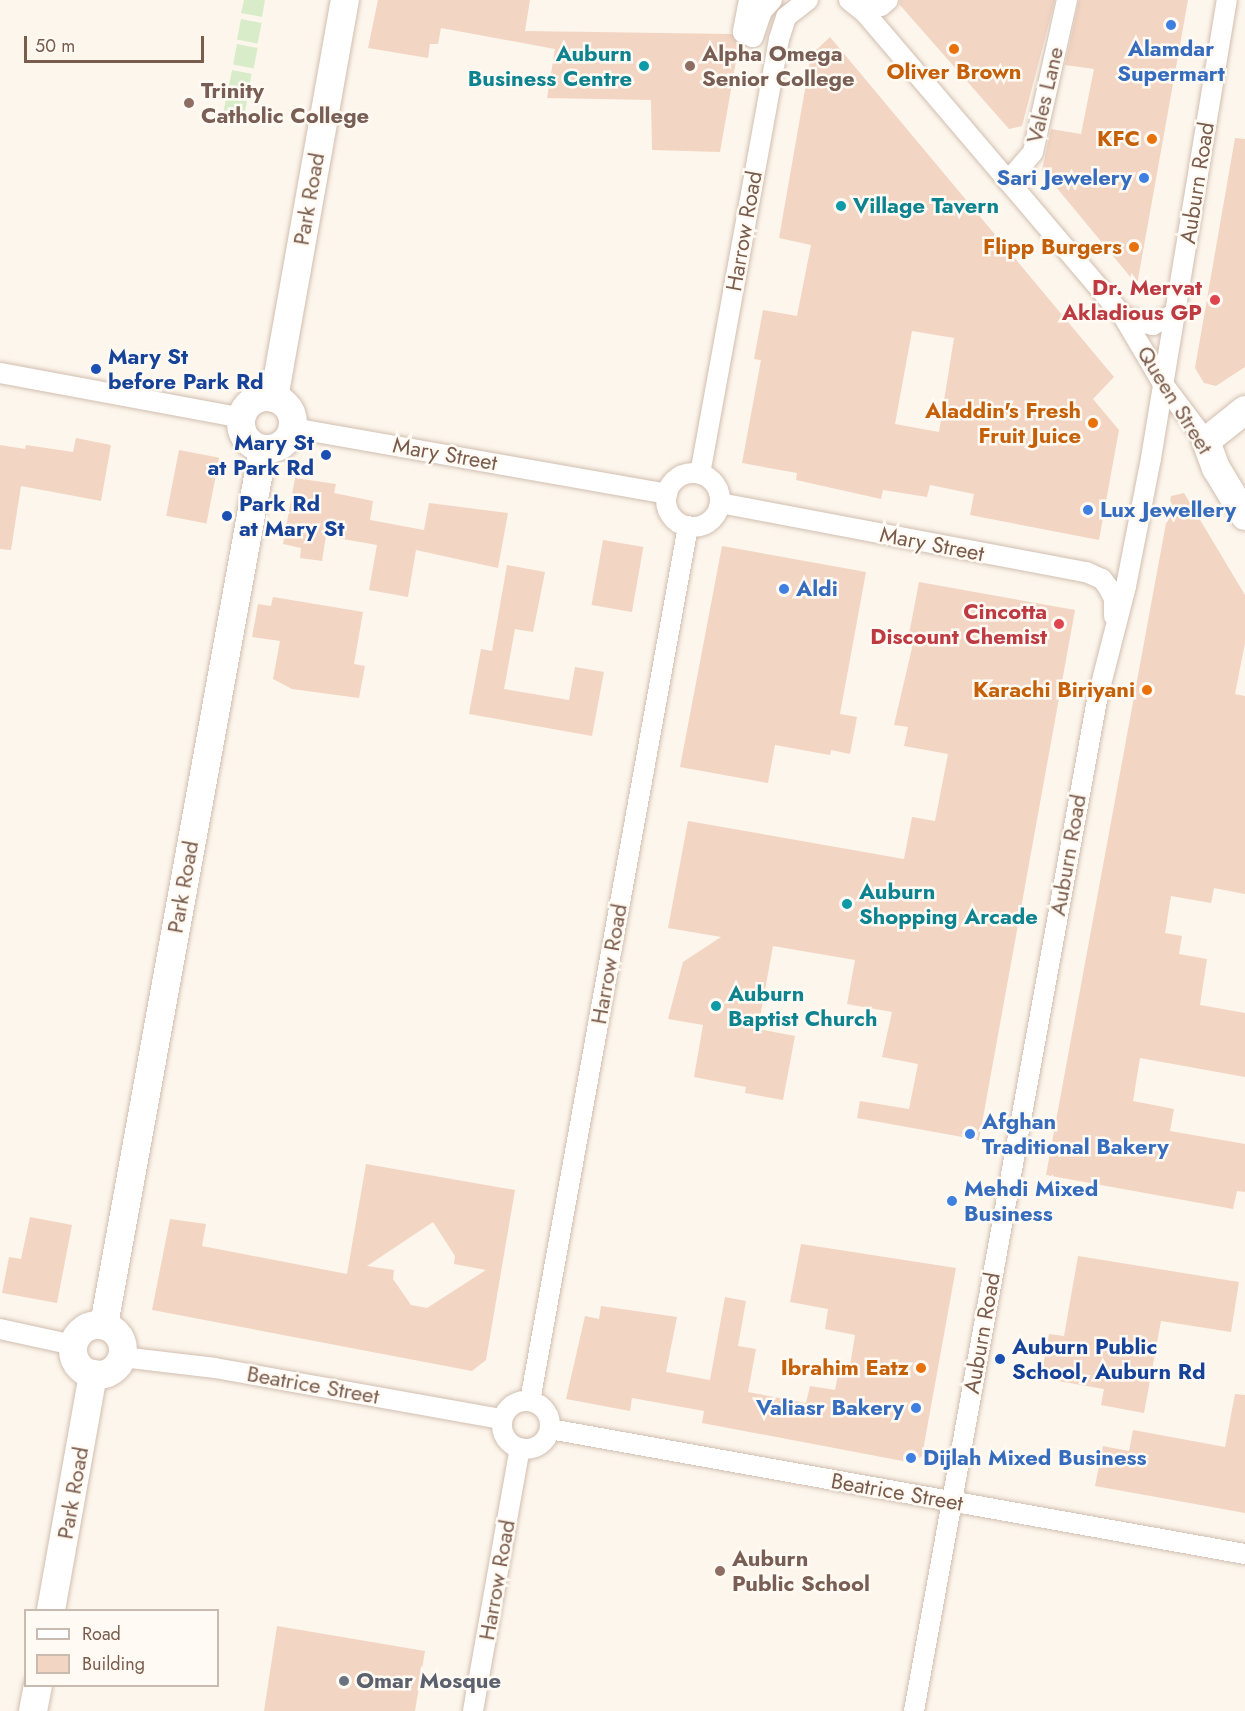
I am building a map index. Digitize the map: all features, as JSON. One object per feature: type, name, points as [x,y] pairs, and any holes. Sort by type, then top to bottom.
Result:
[{"type":"street","name":"Park Road","points":[[274,398],[345,0]]},
{"type":"street","points":[[748,0],[743,32],[753,37],[762,11],[772,0]]},
{"type":"street","name":"Harrow Road","points":[[700,474],[777,48],[786,17],[808,0]]},
{"type":"street","points":[[849,0],[870,7],[881,6],[888,0]]},
{"type":"street","name":"Vales Lane","points":[[1008,181],[1033,152],[1067,0]]},
{"type":"street","name":"Auburn Road","points":[[914,1711],[1114,618],[1126,586],[1176,313],[1229,2]]},
{"type":"street","name":"Queen Street","points":[[870,7],[1008,181],[1123,316],[1163,384],[1206,441],[1216,468],[1245,516]]},
{"type":"street","points":[[1123,316],[1153,325],[1176,313]]},
{"type":"street","points":[[0,373],[242,418]]},
{"type":"street","points":[[274,398],[289,409],[293,428],[282,444],[263,449],[244,434],[242,418],[257,399],[274,398]]},
{"type":"street","points":[[1206,441],[1245,410]]},
{"type":"street","name":"Mary Street","points":[[293,428],[667,494]]},
{"type":"street","name":"Park Road","points":[[104,1325],[263,449]]},
{"type":"street","points":[[700,474],[715,485],[720,503],[709,522],[688,526],[671,514],[667,494],[679,477],[700,474]]},
{"type":"street","name":"Mary Street","points":[[720,503],[1086,572],[1102,579],[1108,587],[1114,599],[1114,618]]},
{"type":"street","name":"Harrow Road","points":[[530,1401],[688,526]]},
{"type":"street","points":[[104,1325],[122,1341],[122,1357],[114,1369],[93,1374],[79,1367],[73,1345],[88,1326],[104,1325]]},
{"type":"street","points":[[0,1329],[73,1345]]},
{"type":"street","name":"Beatrice Street","points":[[122,1357],[214,1368],[502,1419]]},
{"type":"street","name":"Park Road","points":[[51,1609],[93,1374]]},
{"type":"street","points":[[530,1401],[544,1408],[550,1429],[543,1443],[520,1448],[504,1434],[502,1419],[516,1402],[530,1401]]},
{"type":"street","name":"Beatrice Street","points":[[550,1429],[1245,1554]]},
{"type":"street","name":"Harrow Road","points":[[474,1711],[520,1448]]},
{"type":"street","points":[[33,1711],[38,1687]]},
{"type":"green space","points":[[244,0],[265,0],[262,17],[241,13]]},
{"type":"green space","points":[[241,19],[262,23],[258,44],[237,40]]},
{"type":"green space","points":[[237,44],[258,48],[254,69],[233,65]]},
{"type":"green space","points":[[232,70],[252,74],[247,95],[228,92]]},
{"type":"green space","points":[[227,94],[248,98],[244,119],[223,115]]},
{"type":"building","name":"Auburn Business Centre","points":[[378,0],[530,0],[525,31],[732,34],[739,44],[720,152],[652,150],[651,100],[547,98],[555,49],[441,28],[438,44],[430,44],[428,58],[368,48]]},
{"type":"building","points":[[900,0],[1055,0],[1022,126],[1009,129],[899,4]]},
{"type":"building","points":[[1079,0],[1188,0],[1137,285],[1042,170],[1051,129],[1081,134],[1094,69],[1065,65]]},
{"type":"building","points":[[830,37],[1114,377],[1093,399],[1119,430],[1099,540],[970,515],[974,494],[930,485],[927,497],[883,490],[881,499],[796,480],[797,473],[742,463],[761,360],[754,359],[763,310],[797,316],[811,245],[779,238],[811,55]],"holes":[[[912,331],[954,338],[939,432],[895,424]]]},
{"type":"building","points":[[1235,138],[1245,139],[1245,367],[1216,386],[1204,383],[1195,368]]},
{"type":"building","points":[[76,438],[111,445],[101,501],[21,486],[11,550],[0,549],[0,445],[25,449],[26,445],[73,452]]},
{"type":"building","points":[[179,450],[219,458],[206,524],[166,516]]},
{"type":"building","points":[[295,478],[336,484],[334,493],[373,501],[370,520],[424,530],[429,503],[508,513],[498,568],[416,550],[408,597],[369,590],[377,545],[326,536],[322,561],[300,558],[301,548],[283,544]]},
{"type":"building","points":[[1184,493],[1245,595],[1245,643],[1235,694],[1245,696],[1245,894],[1214,888],[1211,903],[1171,896],[1165,933],[1182,936],[1179,954],[1207,959],[1200,1005],[1245,1013],[1245,1077],[1140,1058],[1133,1101],[1174,1109],[1170,1131],[1245,1144],[1245,1192],[1237,1191],[1233,1209],[1046,1175],[1171,496]]},
{"type":"building","points":[[603,540],[643,547],[632,612],[592,605]]},
{"type":"building","points":[[722,546],[866,572],[840,714],[857,717],[850,754],[831,750],[830,755],[775,745],[768,783],[680,767]]},
{"type":"building","points":[[507,565],[545,572],[533,632],[515,629],[504,689],[569,700],[575,667],[604,672],[592,736],[469,714],[481,649],[492,651]]},
{"type":"building","points":[[919,582],[1075,610],[979,1140],[857,1118],[860,1101],[909,1109],[918,1064],[882,1057],[892,1012],[847,1004],[855,960],[773,946],[758,1029],[795,1036],[783,1100],[745,1093],[746,1087],[694,1077],[703,1025],[668,1019],[683,962],[721,937],[668,928],[688,821],[904,859],[912,817],[935,821],[948,754],[904,746],[908,727],[894,725],[915,635],[909,634]]},
{"type":"building","points":[[273,597],[363,612],[354,664],[365,666],[359,698],[292,689],[273,679],[280,641],[252,637],[258,604],[271,606]]},
{"type":"building","points":[[366,1164],[515,1190],[486,1360],[472,1371],[152,1310],[170,1219],[206,1224],[202,1246],[347,1274]],"holes":[[[433,1222],[455,1256],[454,1264],[486,1270],[427,1308],[411,1305],[393,1279],[394,1270],[367,1266]]]},
{"type":"building","points":[[30,1217],[72,1225],[57,1303],[2,1293],[9,1257],[21,1259]]},
{"type":"building","points":[[801,1244],[956,1268],[922,1456],[913,1463],[702,1423],[704,1411],[632,1398],[630,1411],[566,1399],[585,1316],[599,1319],[601,1306],[677,1317],[666,1372],[710,1380],[725,1297],[746,1301],[738,1346],[756,1349],[748,1392],[806,1403],[810,1386],[835,1390],[839,1370],[849,1372],[855,1335],[825,1329],[828,1309],[790,1302]]},
{"type":"building","points":[[1078,1256],[1239,1282],[1231,1332],[1161,1321],[1144,1413],[1101,1405],[1104,1389],[1041,1378],[1049,1334],[1064,1336]]},
{"type":"building","points":[[1235,1394],[1245,1395],[1245,1513],[1095,1486],[1103,1446],[1129,1451],[1133,1430],[1225,1447]]},
{"type":"building","name":"Omar Mosque","points":[[277,1626],[425,1651],[415,1711],[264,1711]]},
{"type":"place","name":"Alamdar Supermart","points":[[1171,25]]},
{"type":"place","name":"Oliver Brown","points":[[954,49]]},
{"type":"place","name":"Auburn Business Centre","points":[[644,66]]},
{"type":"place","name":"Alpha Omega Senior College","points":[[690,66]]},
{"type":"place","name":"Trinity Catholic College","points":[[189,103]]},
{"type":"place","name":"KFC","points":[[1152,139]]},
{"type":"place","name":"Sari Jewelery","points":[[1144,178]]},
{"type":"place","name":"Village Tavern","points":[[841,206]]},
{"type":"place","name":"Flipp Burgers","points":[[1134,247]]},
{"type":"place","name":"Dr. Mervat Akladious GP","points":[[1215,300]]},
{"type":"place","name":"Mary St before Park Rd","points":[[96,369]]},
{"type":"place","name":"Aladdin's Fresh Fruit Juice","points":[[1093,423]]},
{"type":"place","name":"Mary St at Park Rd","points":[[326,455]]},
{"type":"place","name":"Lux Jewellery","points":[[1088,510]]},
{"type":"place","name":"Park Rd at Mary St","points":[[227,516]]},
{"type":"place","name":"Aldi","points":[[784,589]]},
{"type":"place","name":"Cincotta Discount Chemist","points":[[1059,624]]},
{"type":"place","name":"Karachi Biriyani","points":[[1147,690]]},
{"type":"place","name":"Auburn Shopping Arcade","points":[[847,904]]},
{"type":"place","name":"Auburn Baptist Church","points":[[716,1006]]},
{"type":"place","name":"Afghan Traditional Bakery","points":[[970,1134]]},
{"type":"place","name":"Mehdi Mixed Business","points":[[952,1201]]},
{"type":"place","name":"Auburn Public School, Auburn Rd","points":[[1000,1359]]},
{"type":"place","name":"Ibrahim Eatz","points":[[921,1368]]},
{"type":"place","name":"Valiasr Bakery","points":[[916,1408]]},
{"type":"place","name":"Dijlah Mixed Business","points":[[911,1458]]},
{"type":"place","name":"Auburn Public School","points":[[720,1571]]},
{"type":"place","name":"Omar Mosque","points":[[344,1681]]}]
